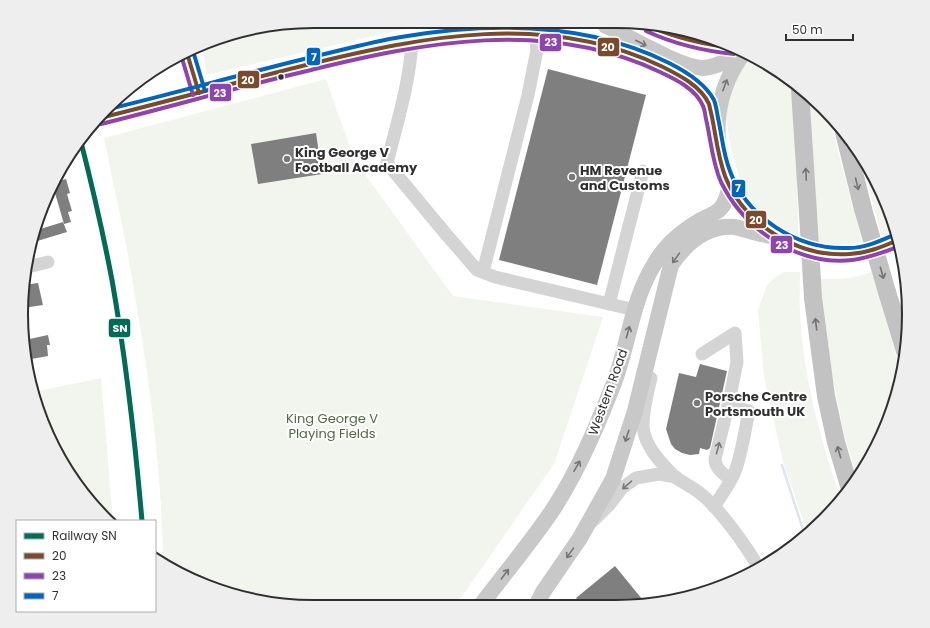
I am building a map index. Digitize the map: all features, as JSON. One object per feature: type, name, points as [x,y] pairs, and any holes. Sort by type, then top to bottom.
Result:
[{"type":"highway","points":[[800,95],[813,298],[826,396],[836,442],[848,482]]},
{"type":"highway","points":[[847,146],[863,209],[901,337]]},
{"type":"main road","points":[[108,116],[366,50],[412,41],[468,35],[496,34],[534,28],[621,50],[652,62],[687,81],[701,94],[708,104],[720,162],[734,194],[749,214],[762,227],[780,238]]},
{"type":"main road","points":[[610,28],[668,56],[695,67],[705,68],[715,66],[735,54]]},
{"type":"main road","points":[[716,137],[721,94],[739,56]]},
{"type":"main road","name":"Western Road","points":[[539,600],[587,526],[613,479],[635,411],[671,265],[692,240],[710,224],[727,198],[730,185]]},
{"type":"main road","points":[[710,224],[735,227],[780,238],[809,250],[835,254],[863,252],[876,249],[893,242]]},
{"type":"main road","name":"Western Road","points":[[485,600],[554,508],[585,453],[615,380],[635,310],[646,278],[665,247],[678,235],[710,224]]},
{"type":"street","points":[[483,272],[528,95],[537,50],[534,28]]},
{"type":"street","points":[[664,32],[714,46]]},
{"type":"street","points":[[412,41],[408,78],[388,163],[445,233],[477,270],[495,277],[635,310]]},
{"type":"street","points":[[188,57],[199,93]]},
{"type":"street","points":[[609,304],[643,171]]},
{"type":"street","points":[[32,266],[48,262]]},
{"type":"street","points":[[658,315],[658,342],[644,409],[643,427],[646,440],[653,452],[676,478],[701,494],[714,507],[756,564]]},
{"type":"street","points":[[702,354],[735,333],[737,362],[715,458],[715,464],[720,470],[733,475]]},
{"type":"street","points":[[714,507],[733,475],[749,411],[728,406]]},
{"type":"street","points":[[587,526],[610,505],[622,488],[636,478],[645,475],[659,474],[676,478]]},
{"type":"green space","points":[[314,28],[412,28],[206,75],[203,51],[222,43],[258,33],[277,30]]},
{"type":"green space","points":[[197,53],[199,62],[200,77],[192,55]]},
{"type":"green space","points":[[747,60],[775,76],[791,87],[797,143],[798,238],[778,228],[760,214],[744,191],[733,156],[726,117],[728,98]]},
{"type":"green space","name":"King George V Playing Fields","points":[[326,79],[354,159],[453,296],[603,317],[554,464],[459,600],[314,600],[277,598],[258,595],[222,585],[188,571],[163,557],[160,493],[150,391],[131,271],[104,138]]},
{"type":"green space","points":[[809,103],[831,125],[862,242],[843,246],[817,247]]},
{"type":"green space","points":[[864,171],[873,188],[890,234],[882,238]]},
{"type":"green space","points":[[785,272],[800,272],[802,336],[809,383],[826,453],[839,493],[806,528],[783,462],[764,377],[758,310],[767,285],[777,276]]},
{"type":"green space","points":[[872,272],[898,363],[887,406],[873,440],[856,471],[845,439],[826,343],[820,279],[840,279]]},
{"type":"green space","points":[[101,378],[113,517],[87,488],[66,457],[57,440],[43,406],[39,391]]},
{"type":"building","name":"HM Revenue and Customs","points":[[548,69],[646,95],[597,285],[499,260]]},
{"type":"building","name":"King George V Football Academy","points":[[316,133],[322,174],[258,184],[251,144]]},
{"type":"building","points":[[66,179],[70,193],[67,194],[72,211],[68,212],[71,222],[64,224],[55,193],[61,180]]},
{"type":"building","points":[[63,222],[67,232],[38,241],[41,229]]},
{"type":"building","points":[[38,283],[43,305],[28,307],[30,284]]},
{"type":"building","points":[[48,335],[50,345],[47,345],[48,356],[31,359],[29,339]]},
{"type":"building","name":"Porsche Centre Portsmouth UK","points":[[700,364],[727,371],[710,448],[707,450],[700,448],[699,454],[690,455],[675,449],[671,444],[666,429],[679,373],[696,377]]},
{"type":"building","points":[[615,566],[642,599],[578,600],[576,598]]},
{"type":"waterway","points":[[782,465],[803,530]]},
{"type":"rail line","name":"SN","points":[[82,147],[112,280],[122,340],[130,400],[142,520]]},
{"type":"transit line","name":"7","points":[[117,107],[258,70],[366,44],[435,32],[503,28]]},
{"type":"transit line","name":"7","points":[[503,28],[538,29],[572,33],[605,40],[638,49],[675,66],[700,83],[714,100],[730,171],[738,188],[762,217],[793,237],[829,247],[860,247],[891,236]]},
{"type":"transit line","name":"23","points":[[646,31],[667,40],[689,46],[734,54]]},
{"type":"transit line","name":"20","points":[[662,31],[713,45]]},
{"type":"transit line","name":"20","points":[[108,116],[350,54],[395,45],[440,38],[485,34],[530,34],[575,39],[619,50],[663,67],[695,86],[709,104],[721,162],[725,176],[734,193],[745,209],[759,223],[775,234],[793,244],[830,254],[850,254],[868,251],[893,242]]},
{"type":"transit line","name":"23","points":[[101,124],[281,77],[395,51],[440,44],[485,40],[529,40],[573,45],[617,55],[660,72],[684,85],[695,94],[700,100],[704,109],[714,159],[721,182],[743,215],[774,241],[792,250],[812,257],[832,260],[852,260],[864,258],[894,248]]},
{"type":"transit line","name":"7","points":[[194,55],[205,91]]},
{"type":"transit line","name":"20","points":[[188,57],[199,93]]},
{"type":"transit line","name":"23","points":[[182,60],[193,95]]},
{"type":"place","name":"King George V Football Academy","points":[[287,159]]},
{"type":"place","name":"HM Revenue and Customs","points":[[572,177]]},
{"type":"place","name":"Porsche Centre Portsmouth UK","points":[[697,403]]}]
